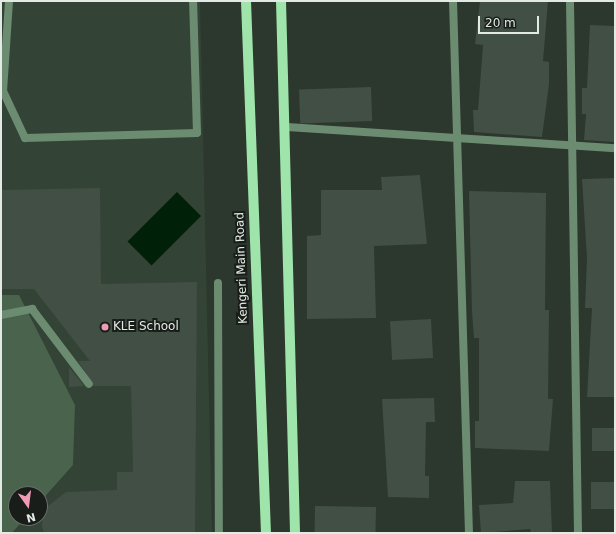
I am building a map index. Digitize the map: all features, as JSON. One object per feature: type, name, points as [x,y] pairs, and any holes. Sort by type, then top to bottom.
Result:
[{"type":"main road","name":"Kengeri Main Road","points":[[246,1],[266,533]]},
{"type":"main road","points":[[282,1],[287,127],[295,533]]},
{"type":"street","points":[[8,1],[3,91],[25,138],[197,133],[193,1]]},
{"type":"street","points":[[453,1],[455,139],[469,533]]},
{"type":"street","points":[[570,1],[578,533]]},
{"type":"street","points":[[287,127],[455,139],[615,148]]},
{"type":"street","points":[[218,283],[219,533]]},
{"type":"street","points":[[1,315],[32,309],[89,384]]},
{"type":"shaded area","name":"KLE School","points":[[1,1],[200,1],[212,533],[1,533]]},
{"type":"shaded area","points":[[177,192],[201,216],[152,266],[128,241]]},
{"type":"shaded area","points":[[1,295],[19,295],[75,405],[73,465],[48,493],[48,486],[8,486],[8,526],[18,526],[12,533],[1,533]]},
{"type":"building","points":[[480,1],[548,1],[543,61],[549,62],[549,84],[542,137],[474,132],[473,110],[478,110],[483,45],[475,44]]},
{"type":"building","points":[[590,25],[615,26],[615,142],[584,140],[586,114],[582,114],[582,88],[587,88]]},
{"type":"building","points":[[371,87],[372,121],[300,123],[299,90]]},
{"type":"building","points":[[420,175],[427,244],[374,246],[376,318],[307,319],[307,236],[321,235],[321,190],[382,190],[381,177]]},
{"type":"building","points":[[615,178],[615,397],[587,397],[592,308],[585,308],[587,258],[582,179]]},
{"type":"building","points":[[100,188],[101,284],[197,282],[195,533],[44,533],[42,526],[48,526],[48,506],[66,492],[117,490],[117,472],[133,472],[131,386],[94,386],[78,361],[90,361],[34,289],[1,289],[1,190]]},
{"type":"building","points":[[469,191],[546,193],[545,310],[549,310],[548,399],[553,399],[549,451],[475,448],[475,421],[479,421],[479,338],[474,338],[472,312]]},
{"type":"building","points":[[431,319],[433,358],[392,360],[390,321]]},
{"type":"building","points":[[69,367],[84,386],[69,387]]},
{"type":"building","points":[[434,398],[435,422],[426,422],[425,476],[429,476],[429,498],[388,497],[382,399]]},
{"type":"building","points":[[592,428],[615,428],[615,451],[592,451]]},
{"type":"building","points":[[515,481],[550,481],[552,533],[531,533],[530,529],[481,533],[479,505],[513,503]]},
{"type":"building","points":[[591,482],[615,482],[615,509],[591,509]]},
{"type":"building","points":[[315,506],[376,507],[376,533],[315,533]]},
{"type":"place","name":"KLE School","points":[[105,327]]}]
